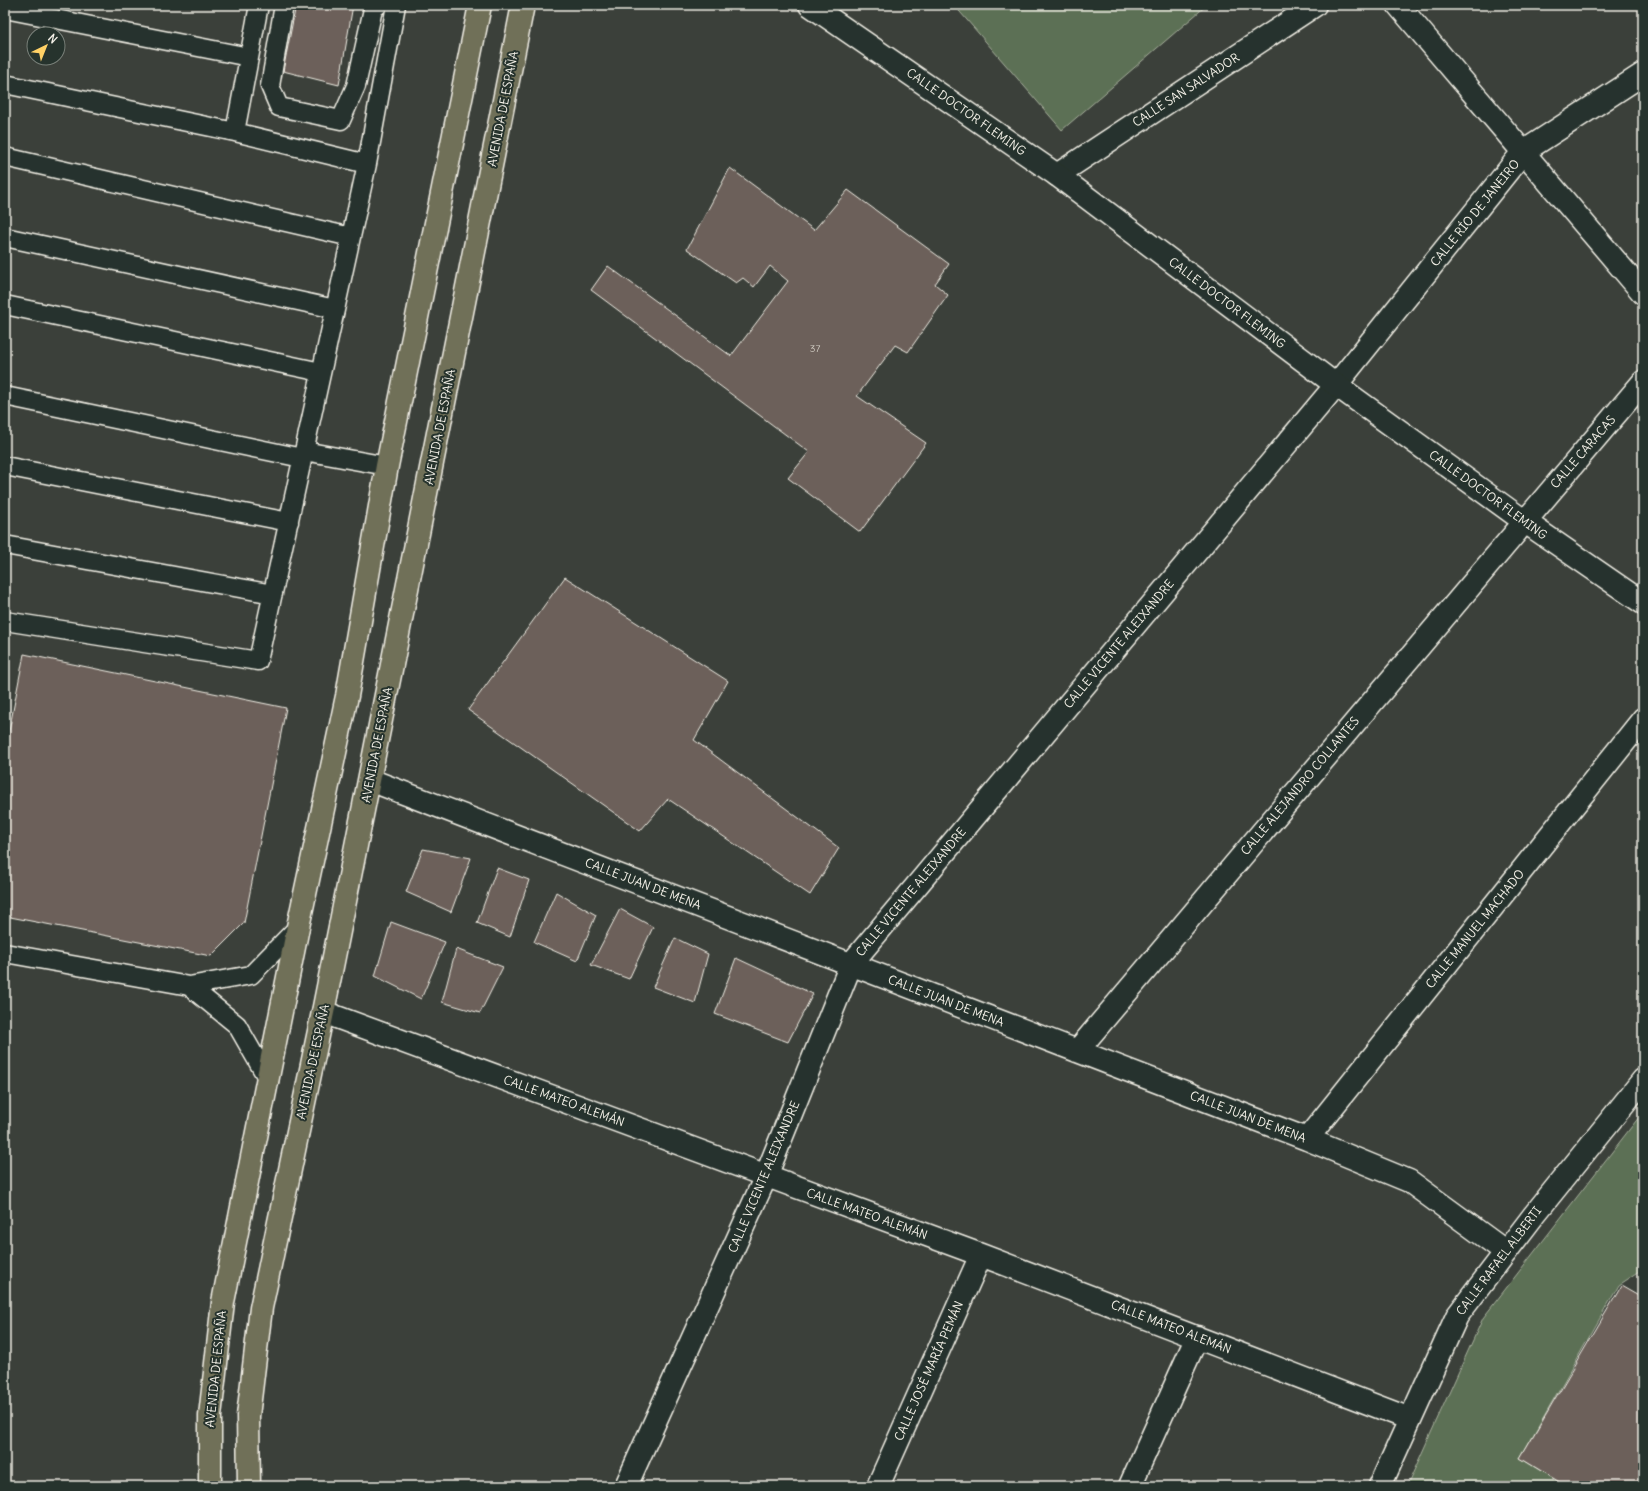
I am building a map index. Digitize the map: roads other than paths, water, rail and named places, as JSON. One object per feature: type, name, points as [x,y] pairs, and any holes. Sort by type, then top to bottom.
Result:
[{"type":"main road","name":"AVENIDA DE ESPAÑA","points":[[210,1486],[210,1416],[223,1302],[269,1081],[298,927],[347,696],[387,466],[480,5]]},
{"type":"main road","name":"AVENIDA DE ESPAÑA","points":[[249,1486],[248,1416],[261,1308],[370,780],[523,5]]},
{"type":"street","name":"CALLE DOCTOR FLEMING","points":[[810,5],[1057,175],[1336,385],[1524,521],[1643,603]]},
{"type":"street","name":"CALLE SAN SALVADOR","points":[[1057,175],[1315,5]]},
{"type":"street","points":[[1398,5],[1643,293]]},
{"type":"street","name":"CALLE RÍO DE JANEIRO","points":[[1336,385],[1523,152],[1643,74]]},
{"type":"street","name":"CALLE CARACAS","points":[[1524,521],[1643,382]]},
{"type":"street","name":"CALLE VICENTE ALEIXANDRE","points":[[626,1486],[766,1176],[851,964],[1336,385]]},
{"type":"street","name":"CALLE ALEJANDRO COLLANTES","points":[[1077,1051],[1524,521]]},
{"type":"street","name":"CALLE MANUEL MACHADO","points":[[1307,1139],[1643,719]]},
{"type":"street","name":"CALLE JUAN DE MENA","points":[[370,780],[1307,1139],[1409,1181],[1506,1252]]},
{"type":"street","name":"CALLE MATEO ALEMÁN","points":[[323,1012],[981,1255],[1410,1419]]},
{"type":"street","name":"CALLE RAFAEL ALBERTI","points":[[1380,1486],[1457,1316],[1643,1080]]},
{"type":"street","name":"CALLE JOSÉ MARÍA PEMÁN","points":[[878,1486],[981,1255]]},
{"type":"street","points":[[1130,1486],[1197,1337]]},
{"type":"lane","points":[[235,132],[259,5]]},
{"type":"lane","points":[[284,5],[270,86],[279,107],[341,120],[356,86],[374,9],[378,5]]},
{"type":"lane","points":[[5,621],[258,662],[367,164],[396,5]]},
{"type":"lane","points":[[5,9],[249,57]]},
{"type":"lane","points":[[5,84],[235,132],[367,164]]},
{"type":"lane","points":[[5,157],[351,237]]},
{"type":"lane","points":[[5,237],[335,309]]},
{"type":"lane","points":[[5,305],[321,372]]},
{"type":"lane","points":[[5,396],[303,454],[387,466]]},
{"type":"lane","points":[[5,466],[289,522]]},
{"type":"lane","points":[[5,545],[273,594]]},
{"type":"lane","points":[[5,953],[189,986],[251,975],[298,927]]},
{"type":"lane","points":[[189,986],[237,1025],[269,1081]]}]
